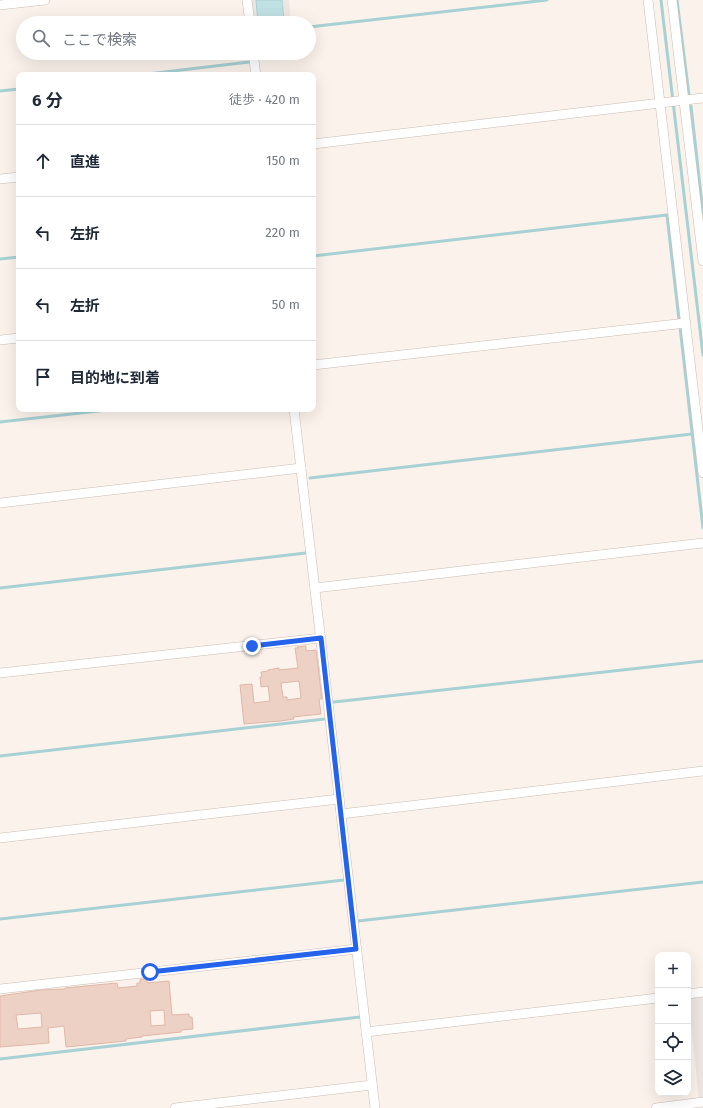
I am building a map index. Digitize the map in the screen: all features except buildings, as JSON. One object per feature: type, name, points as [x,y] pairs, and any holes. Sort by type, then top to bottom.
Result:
[{"type":"street","points":[[0,5],[45,0]]},
{"type":"street","points":[[247,0],[249,16]]},
{"type":"street","points":[[648,0],[663,103],[703,473]]},
{"type":"street","points":[[672,0],[703,261]]},
{"type":"street","points":[[254,60],[256,72]]},
{"type":"street","points":[[316,144],[703,98]]},
{"type":"street","points":[[0,179],[16,177]]},
{"type":"street","points":[[316,365],[686,323]]},
{"type":"street","points":[[0,340],[16,338]]},
{"type":"street","points":[[294,412],[375,1108]]},
{"type":"street","points":[[0,503],[301,468]]},
{"type":"street","points":[[315,588],[703,543]]},
{"type":"street","points":[[0,673],[321,638]]},
{"type":"street","points":[[341,814],[703,771]]},
{"type":"street","points":[[0,838],[339,799]]},
{"type":"street","points":[[0,989],[356,949]]},
{"type":"street","points":[[691,994],[703,992]]},
{"type":"street","points":[[366,1032],[655,998]]},
{"type":"street","points":[[175,1108],[372,1085]]},
{"type":"street","points":[[656,1108],[703,1102]]},
{"type":"shaded area","points":[[251,0],[289,0],[290,16],[253,16]]},
{"type":"shaded area","points":[[703,996],[703,1100],[699,1100],[691,1026],[691,998]]},
{"type":"water","points":[[256,0],[282,0],[284,16],[257,16]]},
{"type":"waterway","points":[[316,26],[547,0]]},
{"type":"waterway","points":[[661,0],[703,355]]},
{"type":"waterway","points":[[677,0],[689,95]]},
{"type":"waterway","points":[[164,72],[249,62]]},
{"type":"waterway","points":[[0,91],[16,89]]},
{"type":"waterway","points":[[691,106],[703,213]]},
{"type":"waterway","points":[[316,256],[667,215],[679,320]]},
{"type":"waterway","points":[[0,259],[16,257]]},
{"type":"waterway","points":[[680,327],[703,528]]},
{"type":"waterway","points":[[0,422],[89,412]]},
{"type":"waterway","points":[[310,478],[692,434]]},
{"type":"waterway","points":[[0,588],[306,553]]},
{"type":"waterway","points":[[334,702],[703,661]]},
{"type":"waterway","points":[[0,756],[325,719]]},
{"type":"waterway","points":[[0,919],[344,880]]},
{"type":"waterway","points":[[358,921],[703,882]]},
{"type":"waterway","points":[[0,1059],[360,1017]]},
{"type":"route","points":[[150,972],[356,949],[321,638],[252,646]]}]
